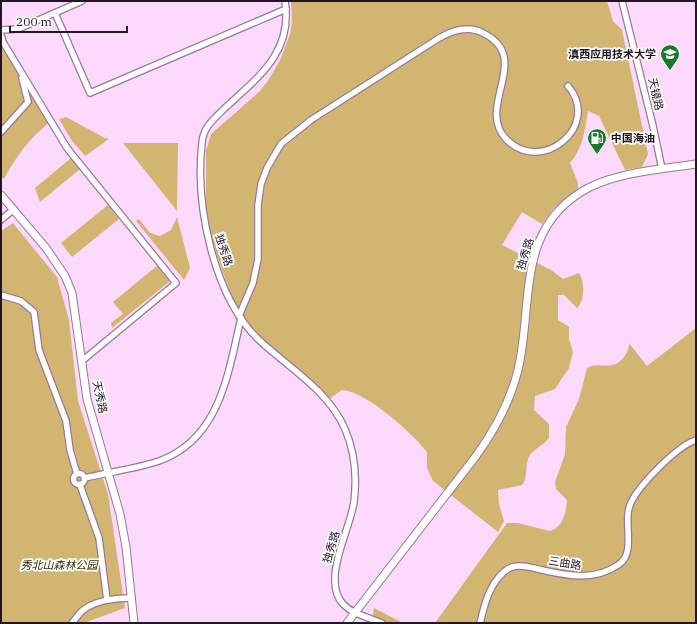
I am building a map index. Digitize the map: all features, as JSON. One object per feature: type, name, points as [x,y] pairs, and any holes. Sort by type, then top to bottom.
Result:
[{"type":"main road","name":"独秀路","points":[[355,612],[476,456],[492,434],[503,414],[518,368],[530,268],[538,244],[551,221],[567,203],[590,187],[617,177],[696,164]]},
{"type":"main road","name":"天秀路","points":[[1,195],[46,248],[65,276],[72,293],[76,311],[88,399],[124,534],[130,570],[134,623]]},
{"type":"main road","points":[[347,623],[355,612]]},
{"type":"street","points":[[1,30],[18,29],[82,1]]},
{"type":"street","name":"独秀路","points":[[285,1],[286,9],[282,37],[271,63],[262,75],[208,124],[202,138],[200,187],[204,222],[222,279],[240,317],[258,339],[303,377],[325,399],[339,417],[348,436],[354,465],[355,496],[350,523],[336,566],[334,581],[340,600],[355,612]]},
{"type":"street","name":"天镜路","points":[[622,1],[650,112],[662,169]]},
{"type":"street","points":[[55,13],[90,93],[286,9]]},
{"type":"street","points":[[85,478],[142,466],[167,457],[183,448],[201,432],[210,419],[217,403],[230,363],[240,317],[253,283],[258,259],[258,205],[262,179],[281,144],[311,120],[439,38],[460,29],[468,29],[483,33],[494,40],[501,51],[505,73],[496,102],[496,116],[502,135],[516,147],[529,151],[543,151],[556,147],[566,139],[574,126],[578,112],[575,98],[568,86]]},
{"type":"street","points":[[1,35],[3,42],[18,68],[68,148],[176,283],[82,361]]},
{"type":"street","points":[[1,132],[28,100],[18,68]]},
{"type":"street","points":[[1,220],[14,210]]},
{"type":"street","points":[[1,295],[21,301],[34,312],[38,350],[66,421],[70,450],[77,474]]},
{"type":"street","name":"三曲路","points":[[480,623],[490,590],[500,576],[509,569],[524,566],[586,577],[596,575],[620,564],[627,554],[628,516],[632,500],[672,454],[696,440]]},
{"type":"street","points":[[77,474],[81,474],[85,478]]},
{"type":"street","points":[[77,474],[74,476],[74,481],[80,485],[99,538],[107,600]]},
{"type":"street","points":[[80,485],[84,483],[85,478]]},
{"type":"street","points":[[72,623],[83,610],[107,600],[132,598]]},
{"type":"street","points":[[355,612],[382,623]]},
{"type":"green space","points":[[291,1],[607,1],[613,21],[622,30],[648,154],[642,167],[625,170],[599,116],[588,111],[581,145],[570,163],[578,183],[578,189],[554,208],[542,224],[522,212],[502,245],[551,270],[563,279],[579,273],[583,286],[583,296],[580,305],[577,308],[564,295],[558,295],[558,320],[569,327],[569,339],[573,352],[569,368],[555,389],[535,396],[534,410],[549,424],[549,438],[530,455],[522,485],[498,490],[499,504],[504,521],[498,532],[433,481],[427,468],[427,452],[400,424],[363,397],[352,392],[342,390],[326,401],[259,345],[238,314],[212,242],[206,215],[206,151],[211,134],[260,91],[280,60],[290,34],[292,22]]},
{"type":"green space","points":[[1,36],[51,121],[24,148],[4,179],[1,177]]},
{"type":"green space","points":[[66,117],[109,139],[85,156],[72,141],[59,119]]},
{"type":"green space","points":[[123,143],[178,143],[177,211]]},
{"type":"green space","points":[[71,158],[80,169],[40,202],[35,188]]},
{"type":"green space","points":[[108,205],[119,219],[72,257],[61,243]]},
{"type":"green space","points":[[177,217],[190,268],[184,280],[136,221],[139,219],[150,233],[160,236],[171,230]]},
{"type":"green space","name":"秀北山森林公园","points":[[13,223],[57,277],[69,320],[78,401],[108,494],[125,608],[84,623],[1,623],[1,231]]},
{"type":"green space","points":[[158,265],[169,279],[169,282],[112,328],[111,323],[123,314],[113,302]]},
{"type":"green space","points":[[696,328],[696,623],[435,623],[507,523],[518,523],[549,531],[558,527],[561,523],[565,515],[567,500],[556,489],[555,482],[565,454],[566,427],[579,399],[587,368],[616,364],[622,360],[628,350],[629,343],[647,366]]},
{"type":"green space","points":[[374,608],[403,623],[372,623]]},
{"type":"place","name":"滇西应用技术大学","points":[[670,71]]},
{"type":"place","name":"中国海油","points":[[597,155]]}]
